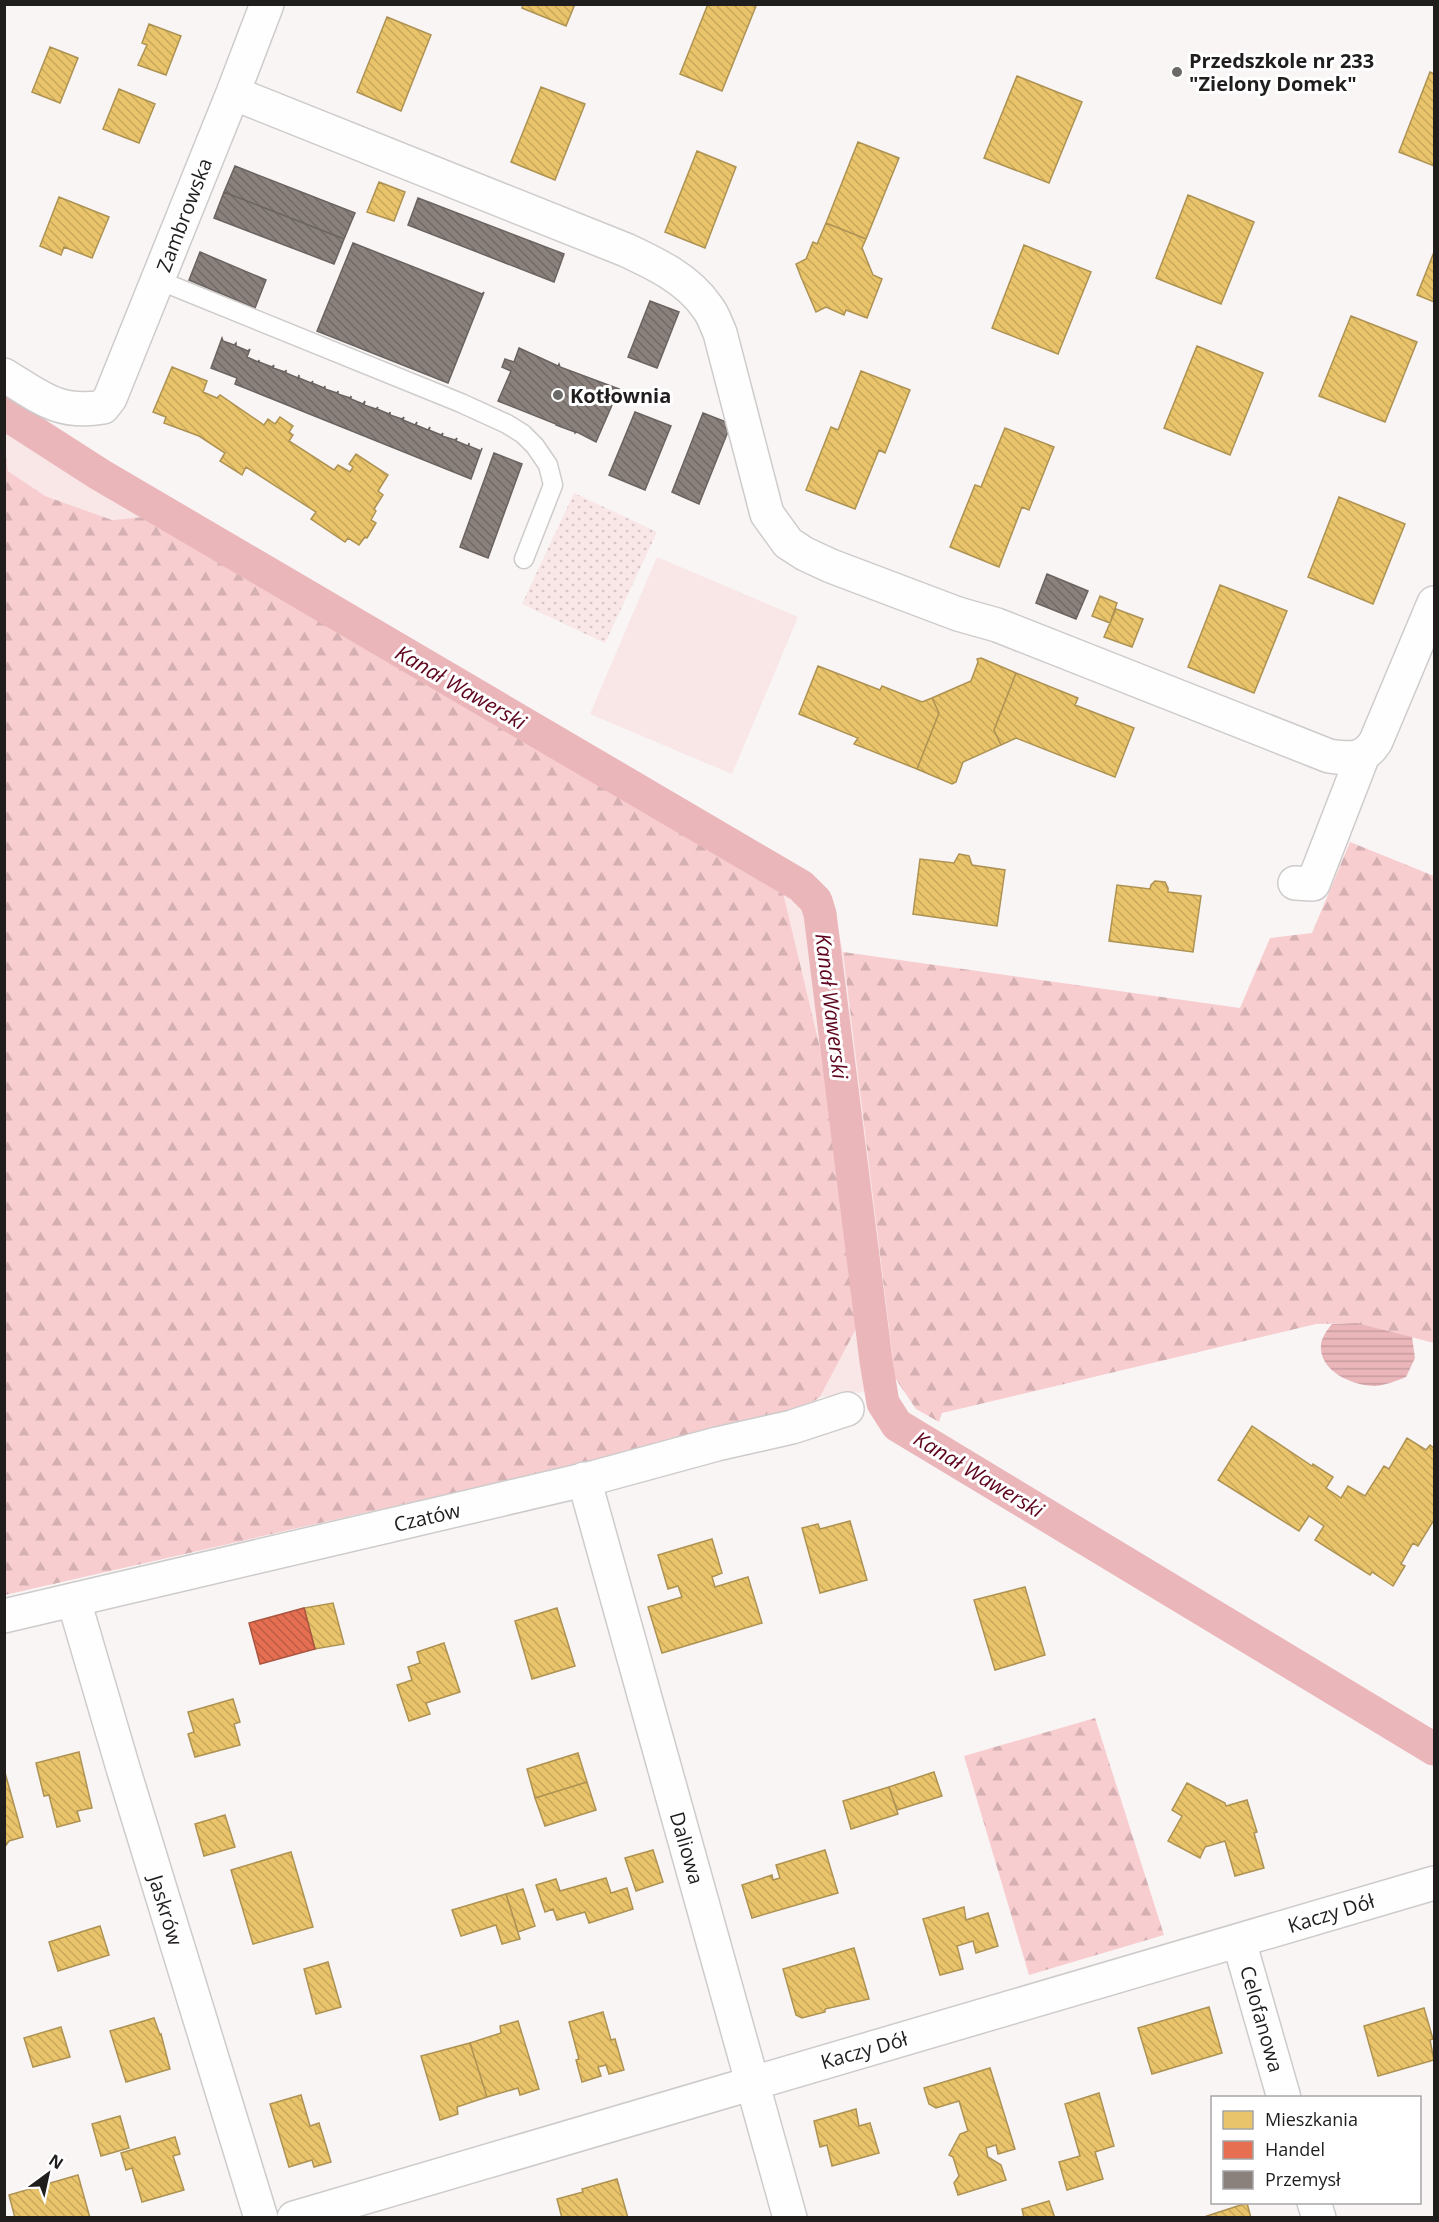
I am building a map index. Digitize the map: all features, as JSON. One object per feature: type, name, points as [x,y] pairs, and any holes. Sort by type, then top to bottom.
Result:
[{"type":"street","name":"Zambrowska","points":[[4,375],[46,401],[64,408],[86,410],[103,407],[110,398],[159,280],[267,4]]},
{"type":"street","points":[[233,93],[626,250],[666,270],[686,284],[708,307],[720,333],[767,514],[788,543],[805,554],[958,614],[997,625],[1329,756],[1350,759],[1371,749],[1376,741],[1434,603]]},
{"type":"street","points":[[1295,883],[1313,884],[1363,754]]},
{"type":"street","name":"Czatów","points":[[4,1616],[584,1479],[792,1427],[847,1410]]},
{"type":"street","name":"Daliowa","points":[[584,1479],[790,2217]]},
{"type":"street","name":"Jaskrów","points":[[74,1601],[261,2217]]},
{"type":"street","name":"Kaczy Dół","points":[[294,2217],[1434,1882]]},
{"type":"street","name":"Celofanowa","points":[[1239,1941],[1284,2096]]},
{"type":"lane","points":[[159,280],[461,403],[507,423],[523,434],[536,446],[548,465],[553,484],[524,559]]},
{"type":"shaded area","points":[[4,431],[144,517],[112,520],[45,496],[8,471]]},
{"type":"shaded area","points":[[574,493],[657,532],[605,643],[522,604]]},
{"type":"shaded area","points":[[657,557],[798,617],[732,774],[590,714]]},
{"type":"shaded area","points":[[746,837],[813,877],[835,914],[843,952],[895,1378],[873,1391],[820,1397],[859,1323],[820,1048],[781,884],[738,858]]},
{"type":"shaded area","points":[[1357,1323],[1412,1337],[1415,1358],[1406,1377],[1375,1386],[1347,1380],[1331,1369],[1322,1354],[1322,1339],[1332,1324]]},
{"type":"green space","points":[[4,440],[8,471],[45,496],[112,520],[144,517],[781,884],[820,1048],[859,1323],[820,1397],[793,1415],[5,1595]]},
{"type":"green space","points":[[1350,842],[1434,876],[1434,1343],[1357,1323],[1316,1324],[942,1413],[939,1422],[916,1409],[895,1378],[843,952],[1240,1008],[1270,938],[1312,933]]},
{"type":"green space","points":[[1095,1718],[1164,1935],[1029,1975],[964,1756]]},
{"type":"building: Mieszkania","points":[[523,4],[575,4],[566,26],[522,8]]},
{"type":"building: Mieszkania","points":[[708,4],[756,6],[722,91],[680,74]]},
{"type":"building: Mieszkania","points":[[387,17],[431,35],[401,111],[357,92]]},
{"type":"building: Mieszkania","points":[[149,24],[181,36],[166,75],[138,65],[147,45],[142,43]]},
{"type":"building: Mieszkania","points":[[50,47],[78,58],[60,103],[32,92]]},
{"type":"building: Mieszkania","points":[[1430,72],[1434,74],[1434,166],[1399,152]]},
{"type":"building: Mieszkania","points":[[1017,76],[1082,102],[1049,183],[984,158]]},
{"type":"building: Mieszkania","points":[[541,87],[585,104],[555,180],[511,162]]},
{"type":"building: Mieszkania","points":[[119,89],[155,104],[139,143],[103,129]]},
{"type":"building: Mieszkania","points":[[858,142],[899,158],[866,239],[826,223]]},
{"type":"building: Mieszkania","points":[[697,151],[736,167],[705,248],[665,232]]},
{"type":"building: Mieszkania","points":[[379,182],[405,192],[394,221],[367,212]]},
{"type":"building: Mieszkania","points":[[1188,195],[1254,222],[1221,304],[1156,278]]},
{"type":"building: Mieszkania","points":[[59,197],[109,217],[92,258],[64,247],[61,255],[40,246]]},
{"type":"building: Mieszkania","points":[[826,223],[866,239],[862,248],[873,275],[882,279],[867,318],[846,310],[844,315],[826,307],[816,312],[796,264],[806,259],[813,242],[817,244]]},
{"type":"building: Mieszkania","points":[[1024,245],[1091,272],[1058,354],[992,328]]},
{"type":"building: Mieszkania","points":[[1434,252],[1434,302],[1417,295]]},
{"type":"building: Mieszkania","points":[[1351,316],[1417,342],[1385,422],[1319,396]]},
{"type":"building: Mieszkania","points":[[1197,346],[1263,373],[1230,455],[1164,428]]},
{"type":"building: Mieszkania","points":[[172,367],[207,381],[203,392],[217,398],[220,395],[264,425],[268,419],[275,424],[280,417],[293,426],[289,432],[293,435],[289,441],[334,470],[338,465],[350,472],[353,467],[349,464],[356,454],[388,475],[378,491],[383,495],[374,509],[376,511],[371,520],[376,523],[367,538],[365,537],[359,545],[348,538],[345,542],[311,519],[316,512],[246,467],[242,475],[220,461],[225,453],[199,436],[164,423],[166,417],[153,412]]},
{"type":"building: Mieszkania","points":[[861,371],[910,390],[885,453],[879,450],[855,509],[806,490],[831,427],[838,430]]},
{"type":"building: Mieszkania","points":[[1005,428],[1054,447],[1029,510],[1022,507],[999,567],[950,547],[975,485],[981,487]]},
{"type":"building: Mieszkania","points":[[1339,497],[1405,524],[1373,604],[1308,577]]},
{"type":"building: Mieszkania","points":[[1220,585],[1287,611],[1254,693],[1188,667]]},
{"type":"building: Mieszkania","points":[[1100,596],[1117,603],[1110,623],[1092,616]]},
{"type":"building: Mieszkania","points":[[1116,609],[1143,619],[1132,647],[1104,637]]},
{"type":"building: Mieszkania","points":[[981,658],[1016,673],[994,730],[1001,745],[963,762],[956,782],[952,784],[917,769],[939,713],[932,698],[971,681],[977,659]]},
{"type":"building: Mieszkania","points":[[818,666],[880,690],[882,686],[922,702],[932,698],[939,713],[917,769],[854,744],[858,738],[799,714]]},
{"type":"building: Mieszkania","points":[[1016,673],[1078,698],[1075,705],[1134,728],[1115,777],[1016,738],[1001,745],[994,730]]},
{"type":"building: Mieszkania","points":[[959,854],[969,856],[972,865],[1005,870],[997,926],[913,914],[920,859],[954,863]]},
{"type":"building: Mieszkania","points":[[1155,881],[1165,882],[1168,892],[1201,896],[1193,952],[1109,941],[1117,885],[1150,889]]},
{"type":"building: Mieszkania","points":[[1252,1426],[1312,1466],[1313,1464],[1333,1477],[1326,1488],[1341,1498],[1348,1486],[1365,1496],[1384,1466],[1389,1469],[1407,1438],[1426,1450],[1430,1445],[1434,1448],[1434,1520],[1418,1546],[1413,1543],[1401,1564],[1405,1566],[1393,1586],[1372,1572],[1370,1575],[1315,1540],[1324,1526],[1309,1516],[1299,1531],[1218,1480]]},
{"type":"building: Mieszkania","points":[[850,1521],[867,1580],[820,1593],[802,1528],[818,1524],[820,1529]]},
{"type":"building: Mieszkania","points":[[712,1539],[722,1573],[712,1577],[715,1587],[748,1577],[762,1623],[662,1653],[648,1607],[682,1597],[678,1586],[668,1589],[658,1555]]},
{"type":"building: Mieszkania","points":[[1025,1587],[1045,1655],[995,1670],[974,1600]]},
{"type":"building: Mieszkania","points":[[333,1603],[344,1644],[315,1649],[304,1608]]},
{"type":"building: Mieszkania","points":[[557,1608],[575,1666],[532,1679],[515,1621]]},
{"type":"building: Mieszkania","points":[[444,1643],[460,1692],[426,1703],[430,1714],[409,1721],[397,1685],[412,1680],[408,1667],[420,1663],[417,1652]]},
{"type":"building: Mieszkania","points":[[233,1699],[240,1722],[234,1724],[240,1745],[195,1757],[188,1734],[194,1732],[188,1712]]},
{"type":"building: Mieszkania","points":[[79,1752],[92,1808],[77,1811],[80,1821],[57,1827],[49,1795],[44,1796],[36,1763]]},
{"type":"building: Mieszkania","points":[[578,1753],[587,1782],[535,1798],[527,1769]]},
{"type":"building: Mieszkania","points":[[4,1769],[23,1837],[9,1841],[4,1848]]},
{"type":"building: Mieszkania","points":[[934,1772],[942,1796],[897,1810],[889,1787]]},
{"type":"building: Mieszkania","points":[[587,1782],[596,1810],[545,1826],[535,1798]]},
{"type":"building: Mieszkania","points":[[1187,1783],[1225,1803],[1226,1806],[1247,1800],[1257,1832],[1254,1833],[1264,1868],[1235,1876],[1225,1841],[1205,1847],[1200,1858],[1168,1841],[1182,1816],[1172,1810]]},
{"type":"building: Mieszkania","points":[[889,1787],[898,1814],[851,1829],[843,1801]]},
{"type":"building: Mieszkania","points":[[225,1815],[235,1847],[204,1856],[195,1824]]},
{"type":"building: Mieszkania","points":[[653,1850],[663,1882],[636,1891],[625,1858]]},
{"type":"building: Mieszkania","points":[[825,1850],[838,1893],[752,1918],[742,1885],[772,1875],[773,1880],[780,1878],[776,1865]]},
{"type":"building: Mieszkania","points":[[291,1852],[313,1927],[253,1944],[231,1870]]},
{"type":"building: Mieszkania","points":[[606,1878],[611,1893],[627,1888],[633,1909],[589,1923],[585,1912],[557,1920],[553,1909],[545,1912],[536,1885],[556,1879],[560,1891]]},
{"type":"building: Mieszkania","points":[[523,1889],[535,1926],[518,1932],[506,1894]]},
{"type":"building: Mieszkania","points":[[506,1894],[520,1939],[502,1944],[496,1925],[461,1936],[452,1910]]},
{"type":"building: Mieszkania","points":[[964,1907],[966,1920],[988,1913],[998,1946],[976,1953],[973,1941],[957,1946],[963,1969],[940,1975],[923,1919]]},
{"type":"building: Mieszkania","points":[[100,1926],[109,1955],[58,1971],[49,1942]]},
{"type":"building: Mieszkania","points":[[854,1948],[869,1999],[825,2009],[825,2012],[802,2018],[796,2015],[783,1969]]},
{"type":"building: Mieszkania","points":[[328,1962],[341,2007],[316,2014],[304,1969]]},
{"type":"building: Mieszkania","points":[[1209,2007],[1222,2053],[1152,2074],[1138,2028]]},
{"type":"building: Mieszkania","points":[[1424,2008],[1433,2039],[1430,2040],[1434,2060],[1378,2076],[1364,2026]]},
{"type":"building: Mieszkania","points":[[603,2012],[611,2040],[615,2039],[624,2070],[609,2074],[606,2065],[598,2067],[601,2076],[582,2082],[576,2060],[579,2059],[569,2022]]},
{"type":"building: Mieszkania","points":[[154,2018],[161,2034],[170,2069],[126,2082],[110,2031]]},
{"type":"building: Mieszkania","points":[[518,2021],[539,2089],[520,2095],[518,2088],[487,2097],[470,2043],[501,2033],[500,2026]]},
{"type":"building: Mieszkania","points":[[61,2027],[70,2057],[33,2067],[24,2038]]},
{"type":"building: Mieszkania","points":[[470,2043],[487,2097],[457,2107],[458,2114],[440,2120],[421,2056]]},
{"type":"building: Mieszkania","points":[[990,2068],[1015,2149],[998,2154],[996,2145],[986,2148],[988,2157],[1001,2165],[1006,2180],[958,2195],[954,2183],[959,2176],[953,2157],[949,2155],[960,2134],[968,2131],[959,2101],[936,2108],[929,2104],[924,2088]]},
{"type":"building: Mieszkania","points":[[1099,2093],[1114,2146],[1095,2152],[1103,2179],[1067,2190],[1059,2162],[1080,2156],[1065,2104]]},
{"type":"building: Mieszkania","points":[[301,2095],[310,2126],[319,2123],[331,2162],[314,2167],[312,2160],[289,2167],[270,2104]]},
{"type":"building: Mieszkania","points":[[856,2109],[859,2126],[870,2123],[879,2153],[832,2166],[827,2145],[820,2147],[814,2121]]},
{"type":"building: Mieszkania","points":[[120,2116],[129,2148],[101,2156],[92,2124]]},
{"type":"building: Mieszkania","points":[[175,2137],[180,2154],[173,2156],[184,2190],[142,2202],[132,2168],[126,2170],[121,2153]]},
{"type":"building: Mieszkania","points":[[78,2175],[90,2218],[15,2218],[9,2195]]},
{"type":"building: Mieszkania","points":[[617,2179],[628,2218],[562,2218],[557,2199]]},
{"type":"building: Mieszkania","points":[[1049,2201],[1055,2218],[1024,2218],[1022,2209]]},
{"type":"building: Mieszkania","points":[[1247,2204],[1251,2218],[1201,2218]]},
{"type":"building: Handel","points":[[304,1608],[315,1649],[260,1664],[249,1623]]},
{"type":"building: Przemysł","points":[[235,166],[355,213],[344,239],[224,192]]},
{"type":"building: Przemysł","points":[[224,192],[344,239],[334,264],[214,218]]},
{"type":"building: Przemysł","points":[[418,198],[564,254],[554,282],[408,225]]},
{"type":"building: Przemysł","points":[[353,243],[482,294],[484,292],[448,383],[317,331]]},
{"type":"building: Przemysł","points":[[200,252],[266,280],[255,308],[189,280]]},
{"type":"building: Przemysł","points":[[650,301],[679,312],[657,368],[628,357]]},
{"type":"building: Przemysł","points":[[222,338],[223,341],[234,345],[236,343],[236,346],[248,351],[250,349],[247,357],[258,362],[259,360],[272,367],[274,365],[273,368],[285,372],[286,370],[286,373],[298,378],[299,375],[299,378],[311,383],[313,381],[312,383],[324,388],[325,386],[325,389],[337,393],[338,391],[338,394],[350,398],[351,396],[351,399],[363,404],[365,401],[364,405],[376,409],[378,407],[377,409],[389,414],[390,412],[390,415],[402,419],[404,417],[403,420],[415,425],[417,422],[416,425],[428,430],[430,427],[429,430],[441,435],[443,433],[442,436],[455,440],[457,438],[456,441],[468,446],[469,443],[469,446],[481,451],[471,479],[235,384],[237,378],[211,368]]},
{"type":"building: Przemysł","name":"Kotłownia","points":[[519,348],[558,366],[559,364],[560,367],[619,389],[596,442],[577,432],[498,401],[511,371],[502,367],[505,359],[514,362]]},
{"type":"building: Przemysł","points":[[635,412],[671,426],[645,490],[609,475]]},
{"type":"building: Przemysł","points":[[703,413],[731,424],[699,504],[672,492]]},
{"type":"building: Przemysł","points":[[494,453],[522,464],[488,558],[460,547]]},
{"type":"building: Przemysł","points":[[1047,574],[1088,591],[1076,619],[1036,603]]},
{"type":"waterway","name":"Kanał Wawerski","points":[[4,413],[99,474],[801,886],[816,901],[820,914],[876,1361],[883,1403],[897,1425],[1434,1749]]},
{"type":"place","name":"Przedszkole nr 233 \"Zielony Domek\"","points":[[1177,72]]},
{"type":"place","name":"Kotłownia","points":[[558,395]]}]
